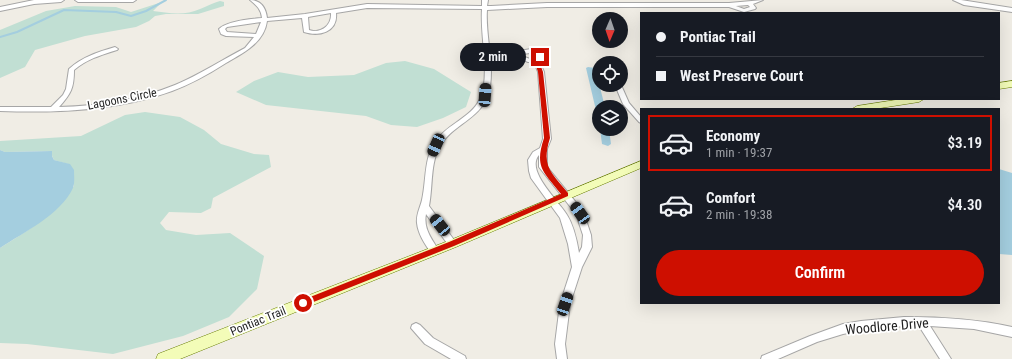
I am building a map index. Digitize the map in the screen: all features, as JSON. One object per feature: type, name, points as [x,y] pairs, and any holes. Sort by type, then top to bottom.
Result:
[{"type":"main road","points":[[1000,86],[1012,84]]},
{"type":"main road","points":[[863,108],[913,100]]},
{"type":"main road","name":"Pontiac Trail","points":[[163,359],[452,244],[566,194],[640,164]]},
{"type":"street","points":[[7,0],[7,7]]},
{"type":"street","points":[[0,9],[61,0]]},
{"type":"street","points":[[78,0],[133,0]]},
{"type":"street","points":[[253,0],[263,8],[265,19]]},
{"type":"street","points":[[434,251],[421,224],[421,216],[425,206],[430,164],[436,145],[450,131],[475,111],[481,104],[485,95],[487,65],[483,23],[485,0]]},
{"type":"street","points":[[258,36],[226,34],[223,33],[222,29],[236,24],[265,19],[305,16],[357,7],[390,6],[484,8],[668,2],[729,5],[737,9],[749,10],[754,8],[750,3],[760,0]]},
{"type":"street","points":[[956,0],[964,3],[1012,10]]},
{"type":"street","points":[[305,16],[306,31],[320,34],[330,27],[333,20],[332,11]]},
{"type":"street","name":"Lagoons Circle","points":[[0,109],[52,110],[119,102],[169,89],[247,49],[258,36],[265,19]]},
{"type":"street","points":[[52,110],[68,93],[72,86],[71,70],[81,60],[115,49]]},
{"type":"street","points":[[536,60],[541,72],[547,138],[544,149],[543,167],[580,213],[587,235],[587,247],[577,267],[565,304],[560,344],[562,359]]},
{"type":"street","points":[[621,92],[626,104],[640,121]]},
{"type":"street","points":[[544,149],[535,153],[531,161],[531,169],[534,176],[564,217],[573,244],[577,267]]},
{"type":"street","points":[[425,206],[452,244]]},
{"type":"street","points":[[922,322],[946,359]]},
{"type":"street","name":"Woodlore Drive","points":[[766,359],[822,336],[844,329],[888,323],[952,322],[978,325],[1012,332]]},
{"type":"street","points":[[416,328],[429,341],[461,359]]},
{"type":"green space","points":[[220,1],[224,2],[224,6],[198,14],[166,14],[155,16],[149,21],[136,27],[85,36],[35,50],[25,67],[0,78],[0,30],[46,11],[75,6],[116,7],[131,12],[162,2],[153,11],[188,13]]},
{"type":"green space","points":[[405,61],[434,69],[471,92],[466,107],[443,118],[417,127],[391,125],[366,116],[266,105],[236,92],[254,81],[278,72],[308,77],[354,75],[386,63]]},
{"type":"green space","points":[[145,112],[180,117],[204,130],[221,144],[254,154],[269,155],[271,167],[213,198],[211,208],[201,213],[169,212],[160,223],[166,230],[196,235],[230,233],[264,256],[257,289],[229,317],[183,336],[113,354],[27,344],[0,343],[0,248],[31,228],[50,213],[67,196],[74,186],[68,164],[54,160],[50,151],[5,152],[0,150],[0,141],[81,136],[125,115]]},
{"type":"water","points":[[586,68],[592,68],[592,92],[601,92],[603,100],[594,100]]},
{"type":"water","points":[[601,136],[610,136],[611,144],[608,146],[602,144]]},
{"type":"water","points":[[0,150],[5,152],[52,151],[54,160],[70,164],[74,170],[74,184],[67,198],[51,215],[0,248]]},
{"type":"water","points":[[1000,169],[1012,173],[1012,255],[1000,254]]},
{"type":"waterway","points":[[0,37],[17,32],[64,10],[116,12],[131,16],[146,11],[166,0]]},
{"type":"route","points":[[303,303],[452,244],[566,194],[548,175],[543,167],[544,149],[547,138],[541,72],[539,64],[536,60],[540,57]]}]
